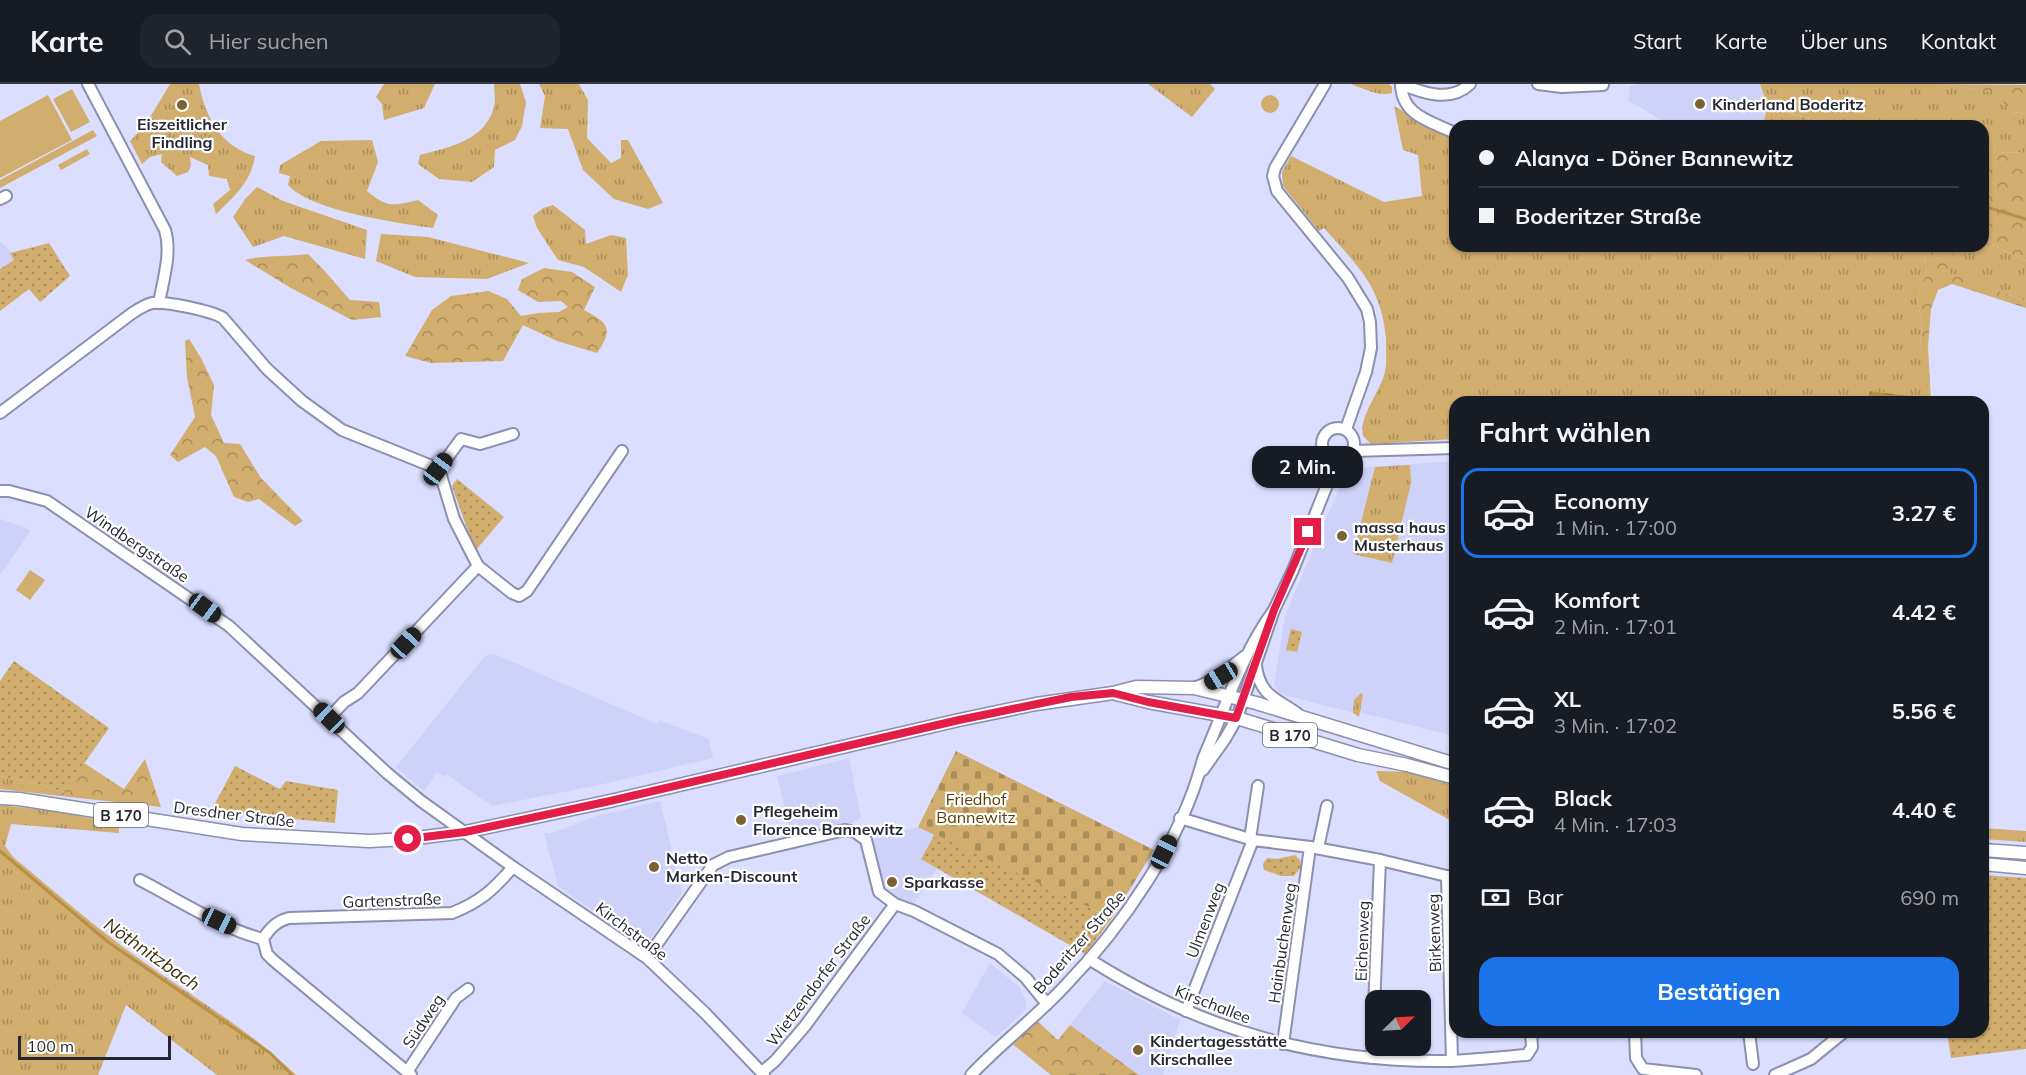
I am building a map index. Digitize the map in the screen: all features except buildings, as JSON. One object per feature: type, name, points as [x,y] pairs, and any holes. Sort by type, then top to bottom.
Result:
[{"type":"main road","name":"B 170","points":[[465,832],[959,720],[1048,701],[1113,693],[1136,687],[1194,688],[1242,700],[1449,762]]},
{"type":"main road","name":"B 170","points":[[1113,693],[1148,702],[1236,718],[1358,755],[1449,776]]},
{"type":"main road","name":"Dresdner Straße","points":[[0,798],[19,799],[242,834],[369,841],[465,832]]},
{"type":"main road","points":[[1989,850],[2026,853]]},
{"type":"main road","points":[[1989,865],[2026,868]]},
{"type":"street","points":[[88,84],[165,230],[168,252],[159,303]]},
{"type":"street","points":[[1325,84],[1275,168],[1273,176],[1277,191],[1348,278],[1368,316],[1372,335],[1371,348],[1366,372],[1346,429]]},
{"type":"street","points":[[1449,131],[1409,110],[1401,97],[1401,84],[1431,96],[1450,94],[1470,84]]},
{"type":"street","points":[[1538,84],[1562,87],[1603,85]]},
{"type":"street","points":[[0,413],[142,306],[159,303],[214,313],[223,318],[267,369],[302,401],[342,430],[438,469]]},
{"type":"street","points":[[1353,451],[1353,438],[1346,429],[1334,428],[1328,431],[1322,441],[1325,454],[1337,460],[1343,459],[1353,451],[1449,448]]},
{"type":"street","points":[[438,469],[461,439],[480,444],[513,434]]},
{"type":"street","points":[[438,469],[454,519],[478,566],[519,596],[527,591],[622,451]]},
{"type":"street","name":"Boderitzer Straße","points":[[1198,776],[1225,739],[1236,718],[1274,610],[1293,570],[1337,460]]},
{"type":"street","name":"Windbergstraße","points":[[0,490],[17,492],[47,501],[205,608],[229,626],[387,773],[443,818],[465,832]]},
{"type":"street","points":[[329,718],[344,702],[358,693],[478,566]]},
{"type":"street","name":"Boderitzer Straße","points":[[971,1075],[1064,987],[1120,922],[1146,886],[1180,818],[1247,653],[1261,627],[1274,610]]},
{"type":"street","name":"Boderitzer Straße","points":[[1194,688],[1208,684],[1221,676],[1247,653]]},
{"type":"street","points":[[1256,662],[1258,679],[1266,693],[1303,718]]},
{"type":"street","name":"Ulmenweg","points":[[1186,1011],[1251,840],[1258,786]]},
{"type":"street","name":"Hainbuchenweg","points":[[1283,1044],[1314,848],[1327,806]]},
{"type":"street","points":[[1180,818],[1251,840],[1380,860],[1449,877]]},
{"type":"street","points":[[647,958],[712,865],[729,858],[845,830],[855,832],[866,840],[879,892],[895,904],[914,911],[998,954],[1026,978],[1047,1004]]},
{"type":"street","name":"Kirchstraße","points":[[465,832],[647,958],[763,1073]]},
{"type":"street","name":"Eichenweg","points":[[1372,1058],[1380,860]]},
{"type":"street","name":"Gartenstraße","points":[[263,939],[281,920],[289,918],[452,913],[483,898],[513,867]]},
{"type":"street","points":[[140,880],[250,936],[263,939],[267,954],[273,960],[409,1074]]},
{"type":"street","name":"Wietzendorfer Straße","points":[[763,1073],[805,1026],[895,904]]},
{"type":"street","name":"Kirschallee","points":[[1089,959],[1146,993],[1186,1011],[1283,1044],[1343,1056],[1452,1061],[1527,1055],[1532,1047],[1531,1038]]},
{"type":"street","name":"Südweg","points":[[409,1074],[456,998],[468,988]]},
{"type":"street","name":"Birkenweg","points":[[1452,1038],[1452,1061]]},
{"type":"street","points":[[1636,1038],[1638,1064],[1643,1069],[1671,1074],[1696,1075]]},
{"type":"street","points":[[1750,1038],[1754,1064]]},
{"type":"street","points":[[1775,1075],[1811,1059],[1837,1038]]},
{"type":"shaded area","name":"Kinderland Boderitz","points":[[1639,84],[1760,84],[1768,107],[1764,120],[1661,120],[1628,100],[1630,86]]},
{"type":"shaded area","points":[[0,242],[7,247],[14,260],[0,269]]},
{"type":"shaded area","points":[[1449,461],[1449,735],[1285,695],[1279,692],[1274,685],[1285,616],[1346,472],[1354,468]]},
{"type":"shaded area","points":[[0,519],[31,530],[0,575]]},
{"type":"shaded area","points":[[494,654],[657,724],[659,720],[706,738],[709,740],[713,758],[599,785],[492,806],[446,774],[444,777],[437,772],[424,791],[396,767],[485,656]]},
{"type":"shaded area","points":[[849,758],[861,818],[850,824],[792,838],[777,776]]},
{"type":"shaded area","points":[[660,801],[682,892],[651,938],[640,944],[558,886],[544,833],[553,833],[596,816]]},
{"type":"shaded area","points":[[918,827],[935,834],[921,859],[937,868],[913,905],[896,897],[883,882],[871,840]]},
{"type":"shaded area","points":[[990,963],[1019,987],[1025,998],[1027,1009],[996,1037],[962,1013]]},
{"type":"shaded area","name":"Kindertagesstätte Kirschallee","points":[[1105,981],[1180,1020],[1163,1075],[1139,1075],[1070,1025]]},
{"type":"green space","points":[[170,84],[199,84],[206,108],[216,129],[232,145],[255,156],[246,181],[236,195],[216,214],[213,204],[230,190],[227,179],[209,176],[208,165],[190,157],[191,166],[188,172],[177,176],[161,162],[162,154],[150,157],[142,164],[130,141],[146,124]]},
{"type":"green space","points":[[384,84],[435,84],[424,108],[384,120],[382,104],[376,97]]},
{"type":"green space","points":[[494,84],[520,84],[526,102],[522,126],[515,140],[495,150],[494,167],[472,182],[439,179],[418,164],[420,155],[464,141],[483,128],[494,107]]},
{"type":"green space","points":[[539,84],[579,84],[588,100],[587,138],[611,163],[621,158],[621,140],[628,140],[663,203],[648,209],[614,199],[583,170],[568,129],[540,128],[545,96]]},
{"type":"green space","points":[[1148,84],[1210,84],[1215,89],[1192,117]]},
{"type":"green space","points":[[1351,84],[1389,84],[1392,87],[1392,93],[1376,93]]},
{"type":"green space","points":[[1760,84],[1942,84],[2004,94],[2003,103],[2012,112],[2026,114],[2026,153],[1989,150],[1989,120],[1815,120],[1784,112],[1782,120],[1764,120],[1768,107]]},
{"type":"green space","points":[[1942,84],[2026,85],[2026,114],[2012,112],[2003,103],[2003,94]]},
{"type":"green space","points":[[72,89],[90,122],[71,132],[53,99]]},
{"type":"green space","points":[[48,95],[72,140],[0,178],[0,121]]},
{"type":"green space","points":[[1270,95],[1276,98],[1279,104],[1276,110],[1270,113],[1264,110],[1261,104],[1264,98]]},
{"type":"green space","points":[[1394,106],[1449,138],[1449,252],[1923,252],[1927,269],[1917,299],[1922,322],[1920,348],[1928,347],[1931,396],[1870,391],[1868,396],[1449,396],[1449,439],[1371,444],[1363,436],[1362,428],[1366,413],[1383,379],[1386,364],[1384,321],[1379,305],[1366,278],[1357,266],[1324,228],[1319,231],[1283,186],[1282,172],[1291,156],[1384,202],[1422,196],[1418,155],[1403,150]]},
{"type":"green space","points":[[1783,112],[1815,120],[1781,120]]},
{"type":"green space","points":[[93,130],[97,136],[0,188],[0,180]]},
{"type":"green space","points":[[372,140],[378,162],[367,191],[385,203],[402,204],[418,200],[438,215],[433,228],[356,214],[315,202],[288,185],[290,176],[279,173],[280,165],[321,141]]},
{"type":"green space","points":[[87,149],[90,154],[61,170],[58,165]]},
{"type":"green space","points":[[1989,150],[2026,153],[2026,261],[1989,243]]},
{"type":"green space","points":[[257,187],[283,201],[367,230],[365,259],[284,236],[253,247],[233,217]]},
{"type":"green space","points":[[553,205],[585,230],[586,244],[611,235],[626,238],[628,275],[621,292],[584,267],[558,260],[537,228],[533,216],[543,208]]},
{"type":"green space","points":[[381,234],[428,237],[529,263],[487,279],[415,277],[376,261]]},
{"type":"green space","points":[[49,243],[70,276],[40,302],[29,289],[0,311],[0,269],[14,260],[10,253]]},
{"type":"green space","points":[[1989,243],[2026,261],[2026,301],[1948,273],[1953,252],[1989,252]]},
{"type":"green space","points":[[1923,252],[1954,252],[1949,273],[2026,301],[2026,308],[1952,284],[1938,290],[1931,309],[1928,347],[1920,349],[1922,322],[1917,299],[1927,269]]},
{"type":"green space","points":[[308,254],[350,300],[379,302],[381,317],[352,320],[291,288],[245,260]]},
{"type":"green space","points":[[544,268],[572,272],[595,287],[584,310],[599,319],[606,327],[606,338],[597,353],[557,341],[523,325],[503,361],[431,363],[405,356],[432,310],[451,296],[488,291],[507,299],[521,316],[559,312],[568,307],[561,301],[538,302],[518,290],[522,279]]},
{"type":"green space","points":[[189,339],[214,385],[211,415],[224,443],[240,444],[261,478],[303,521],[295,526],[259,499],[248,502],[234,497],[216,456],[205,447],[178,462],[170,455],[195,417],[187,377],[185,341]]},
{"type":"green space","points":[[1410,465],[1411,483],[1392,563],[1353,554],[1375,467]]},
{"type":"green space","points":[[457,479],[504,517],[475,551],[452,486]]},
{"type":"green space","points":[[30,570],[45,580],[30,600],[16,590]]},
{"type":"green space","points":[[1291,629],[1302,632],[1297,652],[1286,650]]},
{"type":"green space","points":[[14,661],[109,728],[64,792],[0,776],[0,681]]},
{"type":"green space","points":[[1361,693],[1363,695],[1359,717],[1353,713],[1354,700]]},
{"type":"green space","name":"Friedhof Bannewitz","points":[[956,751],[1154,850],[1112,918],[918,827]]},
{"type":"green space","points":[[145,759],[161,807],[61,796],[84,763],[124,789]]},
{"type":"green space","points":[[235,766],[280,789],[286,781],[338,790],[335,823],[211,811]]},
{"type":"green space","points":[[1376,771],[1408,772],[1449,784],[1449,820],[1380,781]]},
{"type":"green space","points":[[0,776],[64,792],[61,796],[0,789]]},
{"type":"green space","points":[[0,805],[55,811],[119,824],[119,833],[11,824],[5,846],[13,857],[106,934],[239,1028],[296,1075],[217,1075],[126,1005],[98,1075],[0,1075]]},
{"type":"green space","points":[[1989,828],[2026,831],[2026,842],[1989,839]]},
{"type":"green space","points":[[935,834],[1112,918],[1085,954],[921,859]]},
{"type":"green space","points":[[1295,855],[1300,860],[1301,867],[1294,876],[1281,876],[1264,870],[1263,864],[1267,858],[1277,859]]},
{"type":"green space","points":[[1989,875],[2026,878],[2026,1049],[1951,1058],[1948,1038],[1989,1038]]},
{"type":"green space","points":[[1036,1020],[1058,1040],[1070,1025],[1139,1075],[1051,1075],[1010,1042]]},
{"type":"water","points":[[1870,391],[1911,396],[1868,396]]},
{"type":"waterway","points":[[1989,208],[2026,219]]},
{"type":"waterway","name":"Nöthnitzbach","points":[[0,851],[108,942],[270,1053],[292,1075]]},
{"type":"place","name":"Kinderland Boderitz","points":[[1700,104]]},
{"type":"place","name":"Eiszeitlicher Findling","points":[[182,105]]},
{"type":"place","name":"massa haus Musterhaus","points":[[1342,536]]},
{"type":"place","name":"Pflegeheim Florence Bannewitz","points":[[741,820]]},
{"type":"place","name":"Netto Marken-Discount","points":[[654,867]]},
{"type":"place","name":"Sparkasse","points":[[892,882]]},
{"type":"place","name":"Kindertagesstätte Kirschallee","points":[[1138,1050]]},
{"type":"route","points":[[408,839],[465,832],[610,801],[959,720],[1071,697],[1113,693],[1148,702],[1236,718],[1274,610],[1308,532]]}]
